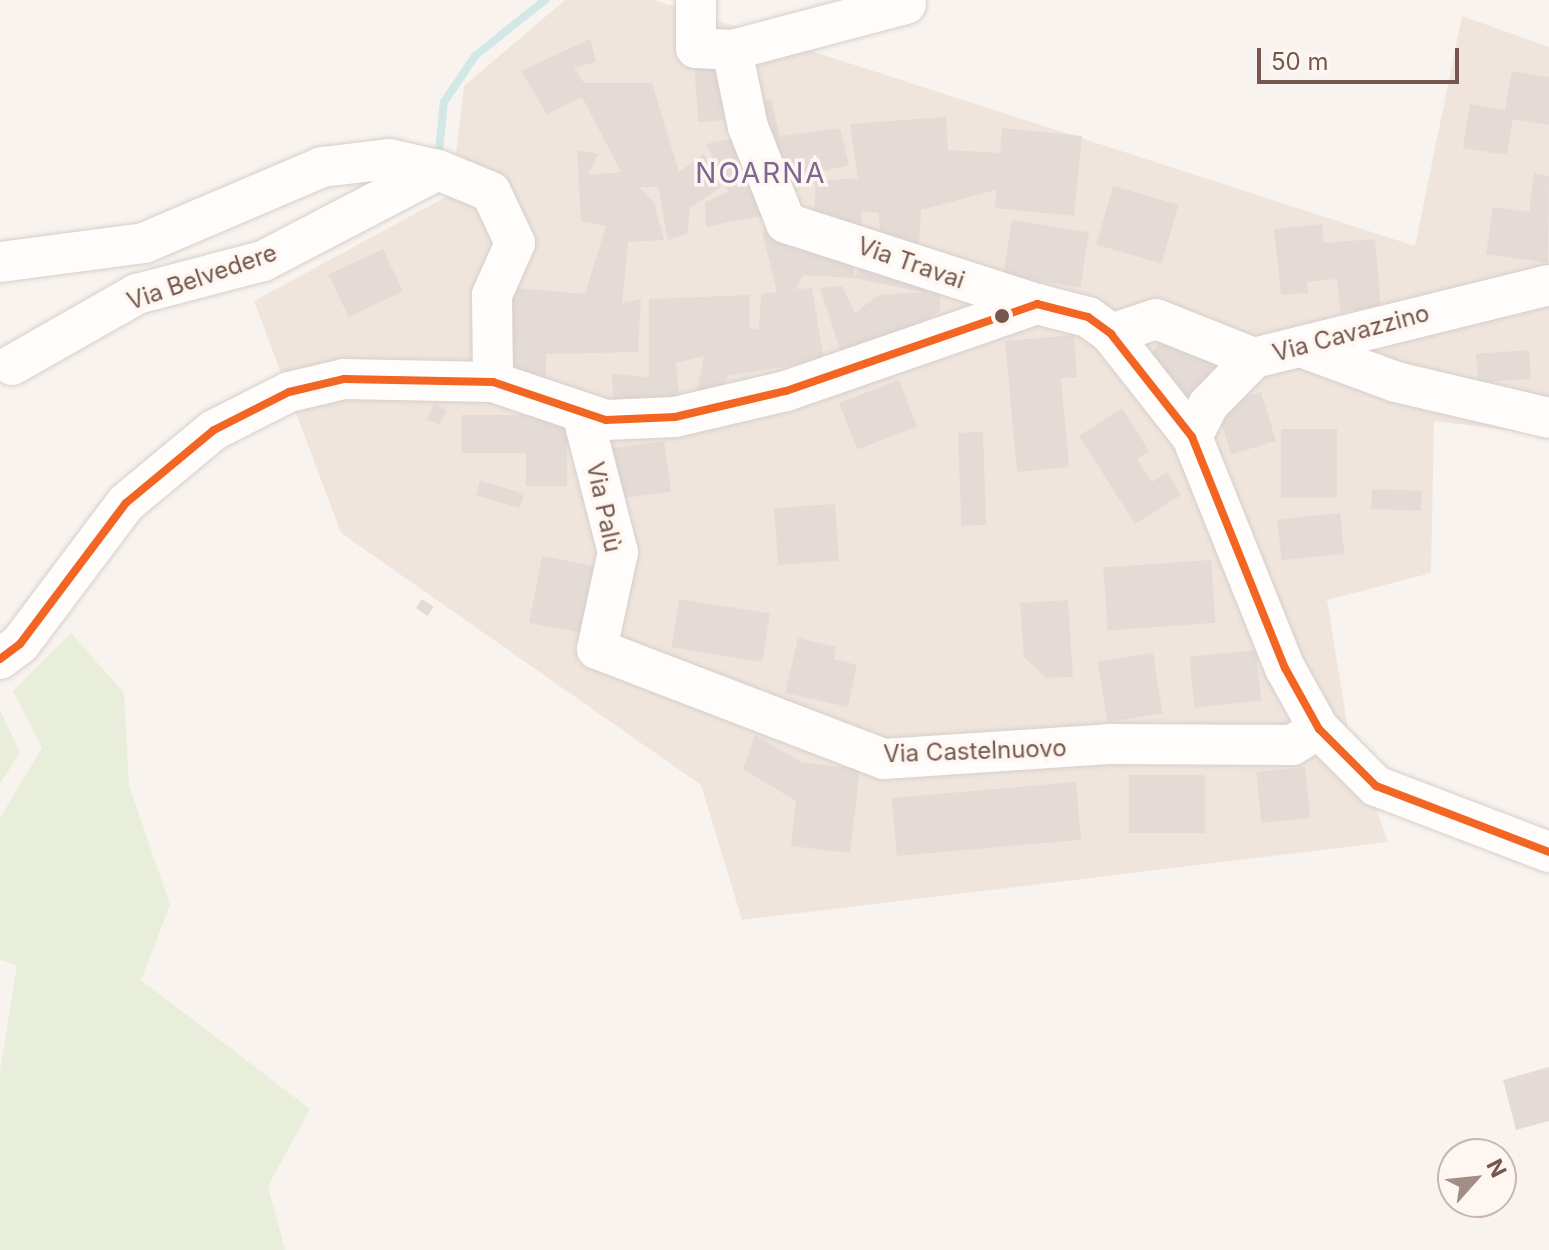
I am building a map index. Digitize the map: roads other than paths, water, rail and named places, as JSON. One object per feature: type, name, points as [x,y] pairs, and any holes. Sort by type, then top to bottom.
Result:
[{"type":"street","points":[[696,0],[696,48],[732,50],[906,4]]},
{"type":"street","name":"Via Travai","points":[[732,50],[748,127],[786,223],[1037,304],[1088,317],[1111,334]]},
{"type":"street","points":[[0,262],[144,243],[322,167],[389,159],[438,170],[491,192],[515,243],[492,295],[493,382]]},
{"type":"street","name":"Via Belvedere","points":[[12,365],[137,294],[263,261],[438,170]]},
{"type":"street","name":"Via Cavazzino","points":[[1111,334],[1156,319],[1254,358],[1549,285]]},
{"type":"street","points":[[0,659],[20,644],[126,503],[214,430],[289,392],[344,379],[493,382],[606,420],[675,417],[786,391],[1037,304]]},
{"type":"street","points":[[1111,334],[1192,437],[1285,668],[1319,729],[1376,786],[1549,852]]},
{"type":"street","points":[[1301,347],[1396,382],[1549,418]]},
{"type":"street","points":[[1192,437],[1208,405],[1254,358]]},
{"type":"street","name":"Via Palù","points":[[582,413],[618,552],[597,649]]},
{"type":"street","name":"Via Castelnuovo","points":[[597,649],[884,759],[1108,744],[1292,745],[1319,729]]},
{"type":"waterway","points":[[439,151],[444,102],[475,56],[545,0]]},
{"type":"district","name":"NOARNA","points":[[761,173]]}]
